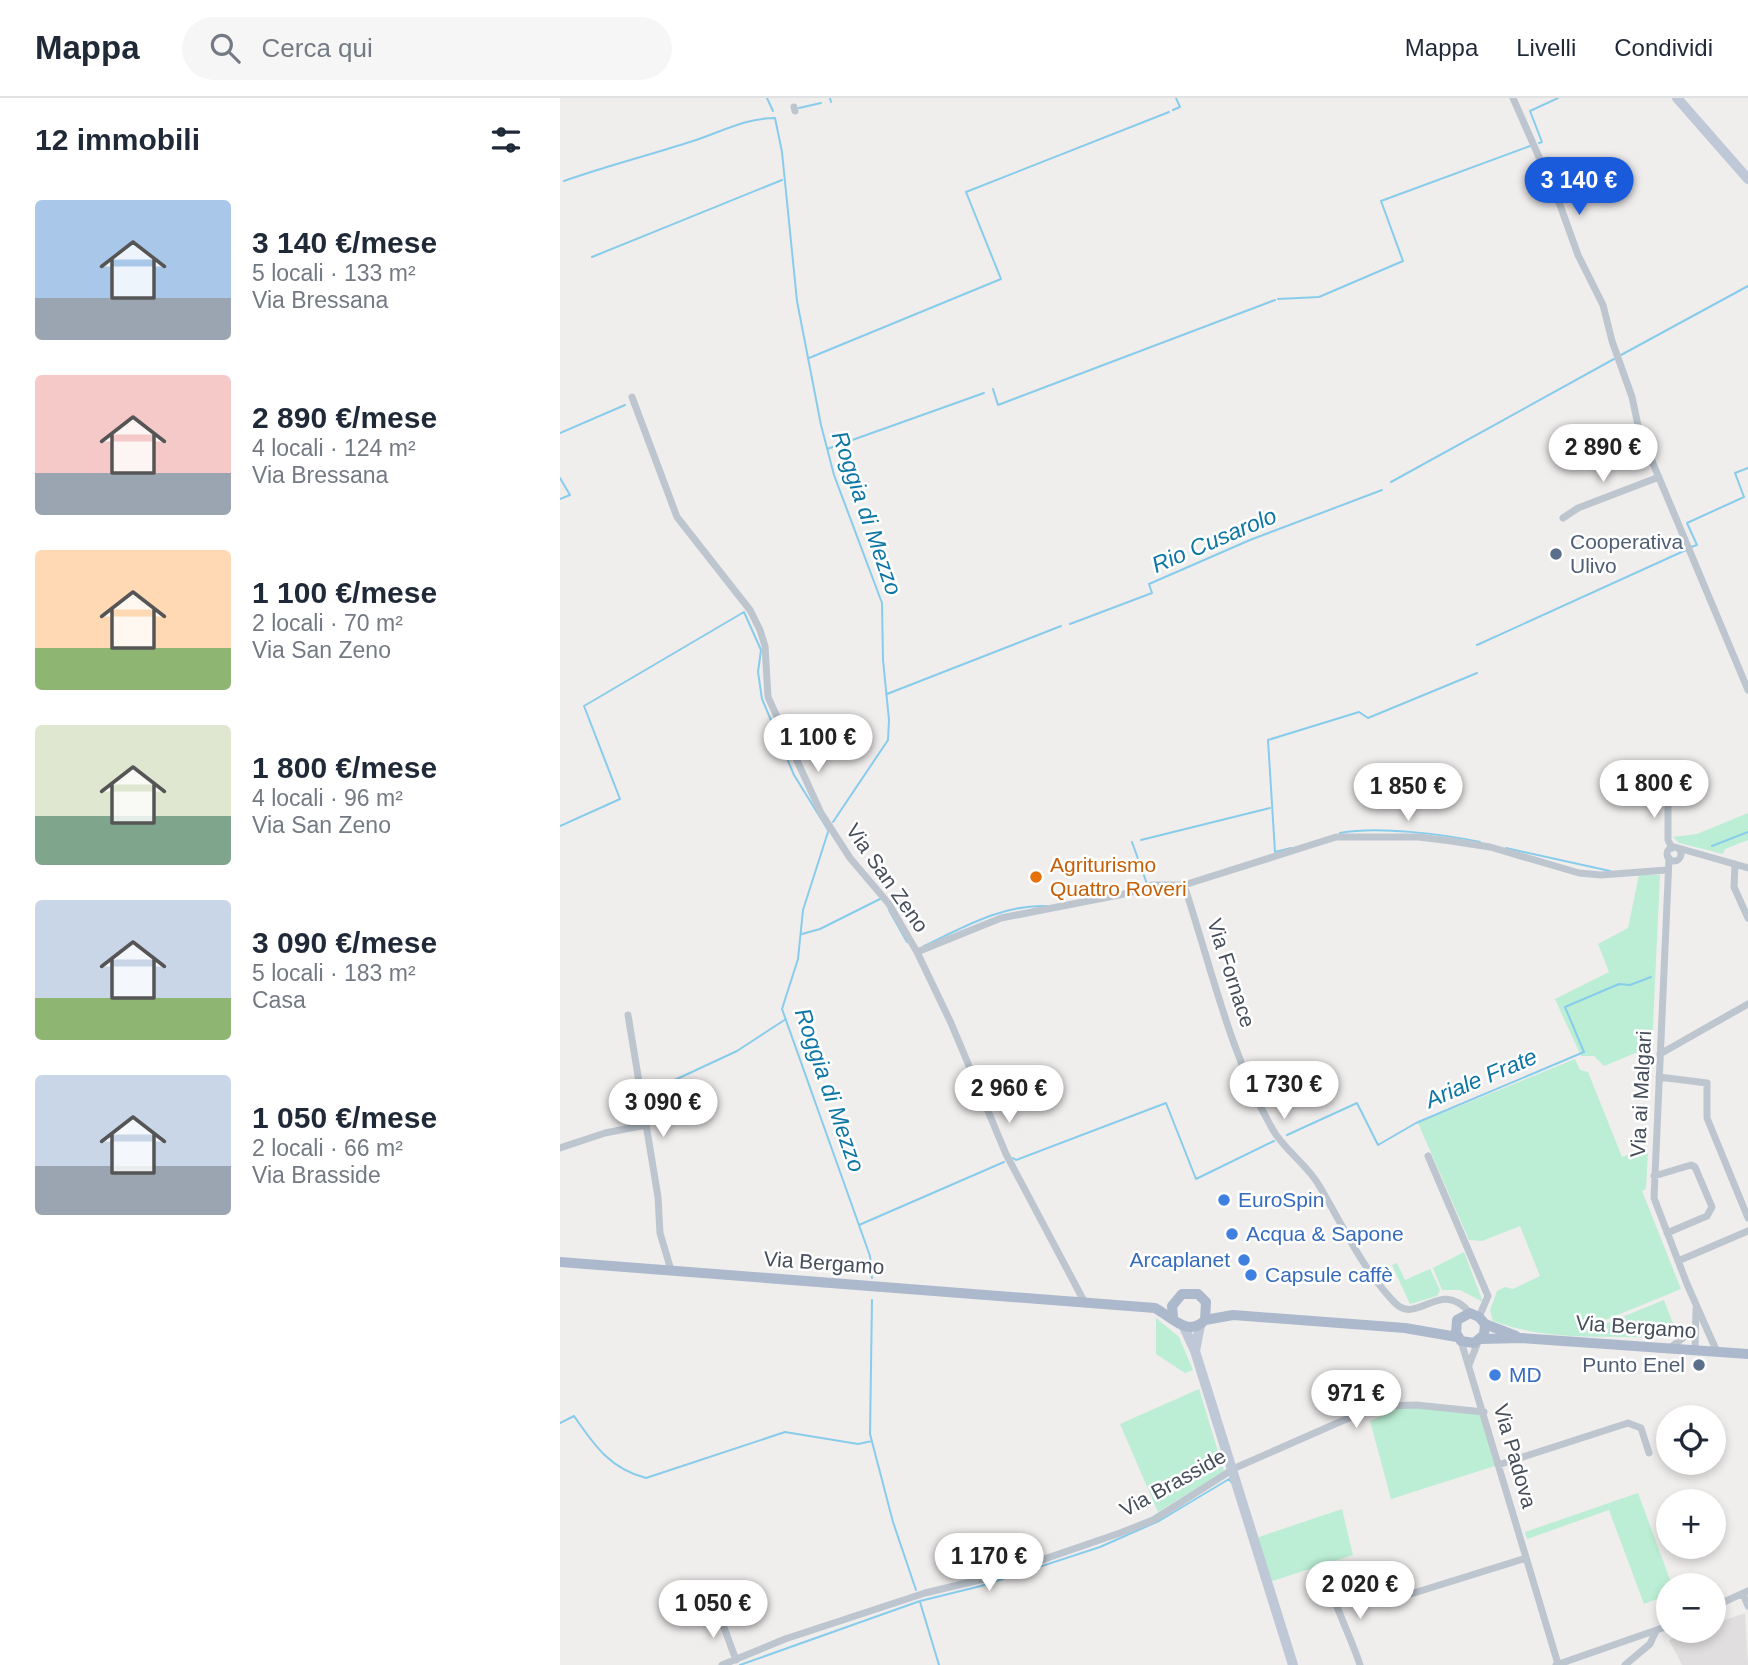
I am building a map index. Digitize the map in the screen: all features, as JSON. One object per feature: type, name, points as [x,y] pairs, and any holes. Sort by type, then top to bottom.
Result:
[{"type":"main road","name":"Via Bergamo","points":[[560,1262],[1156,1308],[1184,1327],[1204,1318],[1233,1315],[1415,1329],[1459,1339],[1469,1344],[1480,1340],[1522,1338],[1748,1354]]},
{"type":"main road","name":"Via Bergamo","points":[[1156,1308],[1174,1301],[1182,1294],[1192,1292],[1203,1297],[1204,1318]]},
{"type":"main road","points":[[1173,1317],[1174,1301]]},
{"type":"main road","name":"Via Bergamo","points":[[1415,1329],[1470,1319],[1522,1338]]},
{"type":"main road","points":[[1459,1339],[1470,1319]]},
{"type":"main road","points":[[1470,1319],[1480,1340]]},
{"type":"street","points":[[1513,98],[1560,205],[1578,255],[1603,305],[1612,341],[1632,397],[1639,430],[1748,691]]},
{"type":"street","points":[[1677,98],[1748,179]]},
{"type":"street","name":"Via San Zeno","points":[[632,397],[677,517],[744,602],[760,630],[765,646],[768,697],[821,813],[850,858],[889,904],[917,952],[954,935],[1026,911],[1129,893],[1152,885],[1184,885],[1336,837],[1419,837],[1490,847],[1579,873],[1601,875],[1667,870]]},
{"type":"street","points":[[1563,519],[1578,508],[1659,477]]},
{"type":"street","points":[[1668,786],[1668,840],[1675,848],[1748,868]]},
{"type":"street","points":[[1675,848],[1668,852],[1675,859]]},
{"type":"street","points":[[1669,881],[1675,848]]},
{"type":"street","points":[[1669,881],[1667,870],[1675,859],[1698,856]]},
{"type":"street","points":[[1735,864],[1734,887],[1748,918]]},
{"type":"street","name":"Via ai Malgari","points":[[1669,881],[1654,1176],[1655,1203],[1717,1352]]},
{"type":"street","name":"Via Fornace","points":[[1184,885],[1245,1070],[1274,1131],[1319,1184],[1360,1256],[1397,1305],[1410,1310],[1450,1299],[1470,1319]]},
{"type":"street","points":[[917,952],[951,1023],[1006,1154],[1085,1303]]},
{"type":"street","points":[[1660,1054],[1748,1004]]},
{"type":"street","points":[[628,1015],[658,1197],[660,1233],[671,1270]]},
{"type":"street","points":[[1659,1077],[1707,1083],[1707,1118],[1748,1219]]},
{"type":"street","points":[[560,1148],[605,1133],[646,1125]]},
{"type":"street","points":[[1428,1156],[1488,1296],[1470,1319]]},
{"type":"street","points":[[1654,1176],[1691,1164],[1695,1167],[1712,1207],[1707,1216],[1667,1233]]},
{"type":"street","points":[[1678,1262],[1748,1231]]},
{"type":"street","name":"Via ai Malgari","points":[[1694,1301],[1695,1350]]},
{"type":"street","points":[[1195,1352],[1204,1318]]},
{"type":"street","points":[[1670,1348],[1695,1326]]},
{"type":"street","points":[[1184,1327],[1195,1352],[1293,1665]]},
{"type":"street","points":[[1695,1350],[1704,1342],[1706,1331]]},
{"type":"street","name":"Via Padova","points":[[1459,1339],[1469,1365],[1556,1664]]},
{"type":"street","points":[[1469,1365],[1480,1340]]},
{"type":"street","name":"Via Brasside","points":[[722,1665],[785,1639],[925,1593],[960,1587],[1121,1533],[1153,1520],[1232,1470],[1360,1413],[1382,1407],[1416,1405],[1483,1412]]},
{"type":"street","points":[[1498,1465],[1628,1423],[1641,1428],[1649,1453]]},
{"type":"street","points":[[1401,1597],[1526,1558]]},
{"type":"street","points":[[1330,1586],[1340,1619],[1349,1629],[1360,1665]]},
{"type":"street","points":[[1726,1601],[1745,1593],[1748,1606]]},
{"type":"street","points":[[718,1611],[736,1660]]},
{"type":"street","points":[[1556,1664],[1656,1630]]},
{"type":"street","points":[[1625,1665],[1650,1644],[1656,1632]]},
{"type":"shaded area","points":[[1745,1613],[1748,1665],[1682,1665],[1671,1643],[1726,1643],[1726,1620]]},
{"type":"green space","points":[[1748,813],[1748,840],[1725,849],[1723,854],[1679,843],[1673,837],[1697,834]]},
{"type":"green space","points":[[1639,875],[1660,875],[1652,1046],[1604,1066],[1594,1056],[1581,1056],[1555,999],[1609,972],[1598,944],[1628,928]]},
{"type":"green space","points":[[1575,1059],[1580,1070],[1588,1072],[1622,1157],[1648,1149],[1646,1189],[1642,1191],[1681,1289],[1588,1327],[1595,1328],[1664,1300],[1677,1334],[1668,1334],[1667,1338],[1557,1335],[1514,1328],[1493,1321],[1490,1310],[1497,1291],[1505,1287],[1513,1289],[1540,1276],[1520,1226],[1482,1241],[1469,1240],[1418,1123]]},
{"type":"green space","points":[[1464,1252],[1483,1302],[1460,1290],[1442,1290],[1433,1268]]},
{"type":"green space","points":[[1397,1263],[1405,1280],[1430,1269],[1440,1290],[1437,1296],[1410,1304],[1392,1265]]},
{"type":"green space","points":[[1156,1318],[1179,1337],[1193,1370],[1185,1373],[1156,1354]]},
{"type":"green space","points":[[1199,1389],[1224,1471],[1158,1512],[1120,1424]]},
{"type":"green space","points":[[1384,1406],[1484,1412],[1498,1465],[1391,1499],[1370,1421],[1379,1417]]},
{"type":"green space","points":[[1638,1493],[1656,1542],[1656,1559],[1662,1559],[1668,1573],[1656,1573],[1656,1600],[1644,1604],[1609,1510],[1527,1539],[1525,1532]]},
{"type":"green space","points":[[1342,1509],[1353,1555],[1269,1582],[1256,1538]]},
{"type":"waterway","name":"Roggia di Mezzo","points":[[767,98],[773,111]]},
{"type":"waterway","points":[[830,98],[831,102]]},
{"type":"waterway","points":[[1173,110],[1180,107],[1176,98]]},
{"type":"waterway","points":[[1539,143],[1542,142],[1530,111],[1558,98]]},
{"type":"waterway","points":[[799,108],[821,103]]},
{"type":"waterway","points":[[809,358],[1001,279],[966,192],[1169,112]]},
{"type":"waterway","name":"Roggia di Mezzo","points":[[564,181],[743,123],[775,118],[782,152],[797,301],[821,425],[834,475],[882,603],[888,740],[833,822]]},
{"type":"waterway","points":[[1278,299],[1319,297],[1403,261],[1381,201],[1530,146]]},
{"type":"waterway","points":[[592,257],[782,180]]},
{"type":"waterway","name":"Rio Cusarolo","points":[[1621,355],[1748,286]]},
{"type":"waterway","points":[[993,389],[998,405],[1275,300]]},
{"type":"waterway","name":"Rio Cusarolo","points":[[1391,482],[1614,359]]},
{"type":"waterway","points":[[827,449],[984,393]]},
{"type":"waterway","points":[[560,433],[625,405]]},
{"type":"waterway","points":[[1691,547],[1697,545],[1687,523],[1744,497],[1735,473],[1748,468]]},
{"type":"waterway","points":[[560,478],[570,495],[560,499]]},
{"type":"waterway","name":"Rio Cusarolo","points":[[1070,624],[1152,593],[1149,584],[1250,540],[1382,490]]},
{"type":"waterway","points":[[1477,645],[1686,550]]},
{"type":"waterway","points":[[560,826],[620,799],[584,706],[744,612],[761,650],[758,672],[762,699],[794,775],[828,830]]},
{"type":"waterway","name":"Rio Cusarolo","points":[[887,694],[1061,626]]},
{"type":"waterway","points":[[1291,848],[1275,852],[1268,740],[1359,712],[1368,718],[1477,673]]},
{"type":"waterway","points":[[1141,840],[1270,808]]},
{"type":"waterway","points":[[1340,833],[1372,830],[1410,832],[1480,842]]},
{"type":"waterway","name":"Roggia di Mezzo","points":[[828,832],[803,910],[798,959],[782,1009],[870,1256],[872,1278]]},
{"type":"waterway","points":[[1712,846],[1748,832]]},
{"type":"waterway","points":[[1132,842],[1147,884]]},
{"type":"waterway","points":[[1506,848],[1610,871]]},
{"type":"waterway","points":[[802,934],[820,929],[880,899]]},
{"type":"waterway","points":[[924,946],[999,913],[1031,906],[1047,906]]},
{"type":"waterway","points":[[889,910],[907,942]]},
{"type":"waterway","name":"Ariale Frate","points":[[1287,1135],[1357,1103],[1378,1145],[1416,1123],[1584,1052],[1565,1007],[1619,984],[1630,985],[1651,977]]},
{"type":"waterway","points":[[651,1091],[737,1051],[786,1019]]},
{"type":"waterway","name":"Ariale Frate","points":[[1013,1158],[1016,1160],[1166,1103],[1196,1179],[1274,1141]]},
{"type":"waterway","name":"Ariale Frate","points":[[859,1225],[1004,1162]]},
{"type":"waterway","name":"Roggia di Mezzo","points":[[872,1300],[870,1434],[893,1522],[916,1590]]},
{"type":"waterway","points":[[560,1423],[574,1416],[596,1446],[613,1462],[622,1469],[646,1478],[785,1432],[858,1444],[872,1441]]},
{"type":"waterway","points":[[740,1665],[920,1601],[981,1586],[1100,1547],[1159,1521],[1229,1479],[1231,1482]]},
{"type":"waterway","name":"Roggia di Mezzo","points":[[920,1602],[939,1665]]},
{"type":"place","name":"Cooperativa Ulivo","points":[[1556,554]]},
{"type":"place","name":"Agriturismo Quattro Roveri","points":[[1036,877]]},
{"type":"place","name":"EuroSpin","points":[[1224,1200]]},
{"type":"place","name":"Acqua & Sapone","points":[[1232,1234]]},
{"type":"place","name":"Arcaplanet","points":[[1244,1260]]},
{"type":"place","name":"Capsule caffè","points":[[1251,1275]]},
{"type":"place","name":"Punto Enel","points":[[1699,1365]]},
{"type":"place","name":"MD","points":[[1495,1375]]}]
